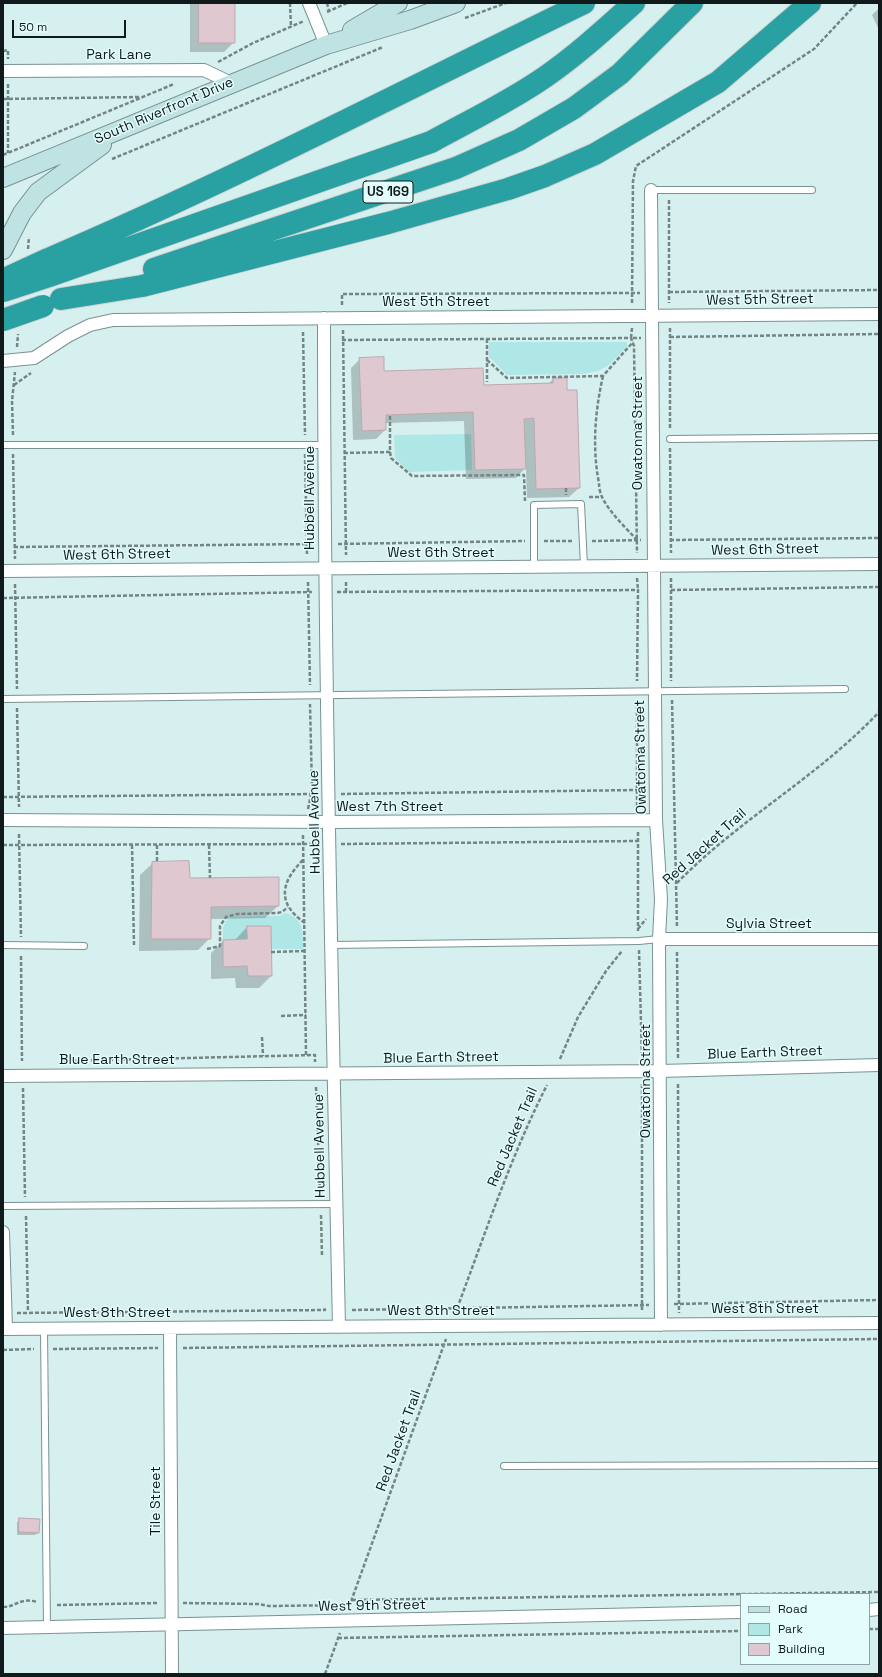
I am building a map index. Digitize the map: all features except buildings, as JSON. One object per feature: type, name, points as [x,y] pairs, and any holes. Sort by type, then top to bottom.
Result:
[{"type":"highway","points":[[3,280],[134,222],[195,193],[584,3]]},
{"type":"highway","name":"US 169","points":[[3,291],[40,264],[431,142],[488,111],[545,77],[592,40],[634,3]]},
{"type":"highway","name":"US 169","points":[[11,326],[52,302],[456,168],[519,140],[574,108],[620,74],[660,37],[692,3]]},
{"type":"highway","points":[[52,302],[157,282],[395,220],[508,189],[545,176],[595,154],[718,82],[810,3]]},
{"type":"main road","name":"South Riverfront Drive","points":[[326,45],[398,3]]},
{"type":"main road","name":"South Riverfront Drive","points":[[3,178],[326,45],[410,20],[459,11]]},
{"type":"main road","points":[[3,250],[22,213],[38,192],[59,175],[132,124]]},
{"type":"street","points":[[309,3],[326,45]]},
{"type":"street","name":"Park Lane","points":[[5,71],[204,70],[231,83]]},
{"type":"street","name":"Owatonna Street","points":[[651,190],[656,820],[662,900],[659,939],[661,1071],[661,1325]]},
{"type":"street","name":"West 5th Street","points":[[3,361],[34,358],[68,336],[90,325],[113,320],[670,317],[879,314]]},
{"type":"street","name":"Hubbell Avenue","points":[[324,318],[325,592],[339,1327]]},
{"type":"street","name":"West 6th Street","points":[[9,571],[879,564]]},
{"type":"street","name":"West 7th Street","points":[[3,820],[330,822],[656,820]]},
{"type":"street","name":"Sylvia Street","points":[[659,939],[879,939]]},
{"type":"street","name":"Blue Earth Street","points":[[3,1076],[333,1075],[554,1071],[678,1071],[879,1065]]},
{"type":"street","points":[[3,1232],[4,1329]]},
{"type":"street","name":"West 8th Street","points":[[4,1329],[879,1323]]},
{"type":"street","name":"Tile Street","points":[[170,1328],[172,1674]]},
{"type":"street","name":"West 9th Street","points":[[3,1628],[171,1623],[344,1622],[740,1612]]},
{"type":"lane","points":[[651,190],[812,190]]},
{"type":"lane","points":[[670,439],[879,436]]},
{"type":"lane","points":[[3,445],[324,445]]},
{"type":"lane","points":[[534,567],[534,505],[573,504],[581,504],[584,566]]},
{"type":"lane","points":[[3,699],[655,690],[845,689]]},
{"type":"lane","points":[[331,945],[639,941],[659,939]]},
{"type":"lane","points":[[3,946],[84,946]]},
{"type":"lane","points":[[3,1206],[336,1204]]},
{"type":"lane","points":[[44,1328],[47,1627]]},
{"type":"lane","points":[[504,1466],[879,1465]]},
{"type":"path","points":[[290,3],[291,27]]},
{"type":"path","points":[[327,3],[329,11]]},
{"type":"path","points":[[459,11],[506,3]]},
{"type":"path","points":[[642,1342],[642,1071],[638,929],[638,590],[632,338],[633,181],[636,166],[814,49],[857,3]]},
{"type":"path","points":[[108,161],[360,55],[390,44]]},
{"type":"path","points":[[3,50],[8,50],[5,71],[8,99],[8,153]]},
{"type":"path","points":[[3,99],[142,97]]},
{"type":"path","points":[[669,190],[672,690],[677,883],[679,1341]]},
{"type":"path","points":[[30,231],[40,264]]},
{"type":"path","points":[[346,592],[342,294],[879,290]]},
{"type":"path","points":[[11,326],[16,360],[13,445],[14,547],[9,571],[15,598],[28,1312],[339,1310],[879,1300]]},
{"type":"path","points":[[295,330],[303,330],[312,790],[303,833],[306,1055]]},
{"type":"path","points":[[303,340],[632,338],[879,334]]},
{"type":"path","points":[[487,339],[487,382]]},
{"type":"path","points":[[633,342],[603,376],[598,396],[595,429],[596,470],[601,497],[620,522],[637,540]]},
{"type":"path","points":[[487,360],[506,378],[603,376]]},
{"type":"path","points":[[14,385],[33,371]]},
{"type":"path","points":[[390,414],[391,458],[412,476],[524,475],[524,506]]},
{"type":"path","points":[[344,453],[390,452]]},
{"type":"path","points":[[525,534],[525,541]]},
{"type":"path","points":[[14,547],[879,538]]},
{"type":"path","points":[[3,598],[308,592],[879,588]]},
{"type":"path","name":"Red Jacket Trail","points":[[325,1674],[500,1192],[529,1122],[578,1017],[606,971],[638,929],[677,883],[738,828],[811,773],[866,726],[879,712]]},
{"type":"path","points":[[132,845],[134,945]]},
{"type":"path","points":[[156,845],[156,862]]},
{"type":"path","points":[[209,845],[210,878]]},
{"type":"path","points":[[304,860],[291,873],[287,880],[285,894],[288,906],[304,923]]},
{"type":"path","points":[[207,949],[220,946],[220,926],[226,917],[237,914],[277,913],[282,912],[288,906]]},
{"type":"path","points":[[271,952],[305,951]]},
{"type":"path","points":[[281,1016],[306,1015]]},
{"type":"path","points":[[262,1037],[263,1056]]},
{"type":"path","points":[[54,1061],[315,1055],[322,1258]]},
{"type":"path","points":[[16,1061],[23,1061]]},
{"type":"path","points":[[324,1303],[325,1346]]},
{"type":"path","points":[[3,1350],[879,1339]]},
{"type":"path","points":[[813,1593],[879,1592]]},
{"type":"path","points":[[352,1600],[740,1594]]},
{"type":"path","points":[[338,1638],[740,1632]]},
{"type":"green space","points":[[489,342],[627,342],[627,347],[609,365],[598,371],[582,374],[507,375],[489,357]]},
{"type":"green space","points":[[471,434],[472,470],[409,472],[395,458],[394,435]]},
{"type":"green space","points":[[285,913],[296,918],[299,922],[303,937],[303,949],[271,949],[270,926],[247,926],[247,939],[223,940],[223,928],[227,919],[234,917],[280,916]]}]
